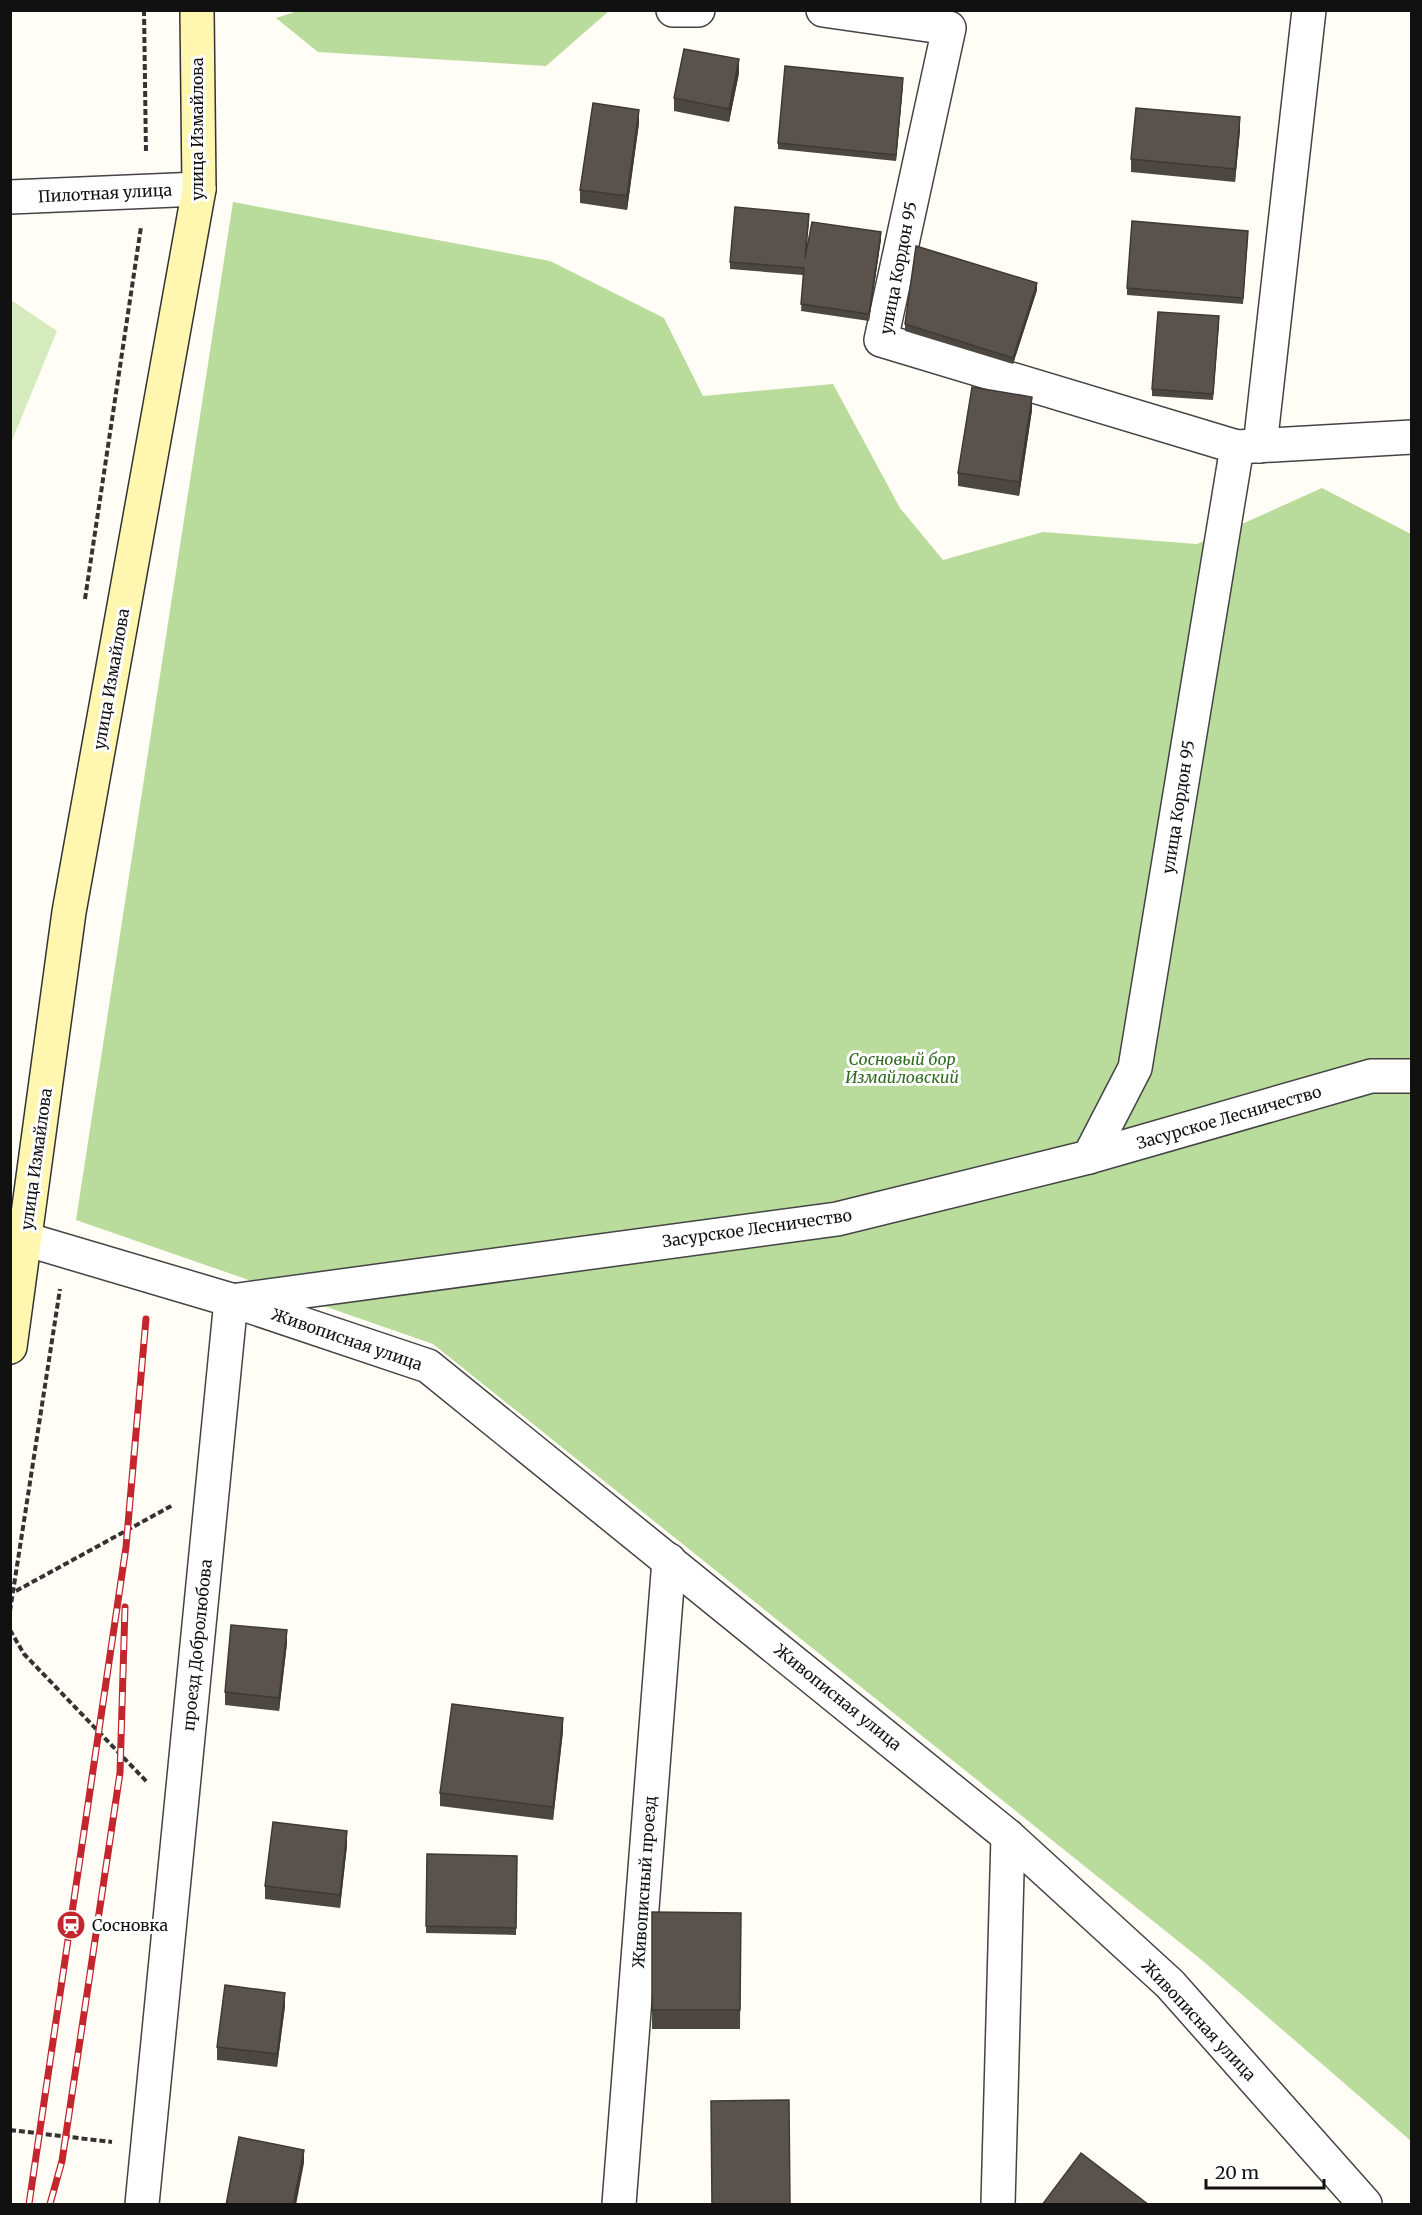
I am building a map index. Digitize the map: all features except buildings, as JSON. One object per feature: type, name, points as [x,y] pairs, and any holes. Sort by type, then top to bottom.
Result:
[{"type":"main road","name":"улица Измайлова","points":[[10,1347],[69,912],[199,189],[197,10]]},
{"type":"street","points":[[673,10],[698,10]]},
{"type":"street","name":"улица Кордон 95","points":[[823,10],[949,28],[881,340],[1249,447],[1412,437]]},
{"type":"street","name":"улица Кордон 95","points":[[1089,1157],[1135,1068],[1249,447],[1309,10]]},
{"type":"street","name":"Пилотная улица","points":[[10,197],[147,189],[199,189]]},
{"type":"street","name":"Засурское Лесничество","points":[[231,1300],[837,1219],[1089,1157],[1371,1076],[1412,1076]]},
{"type":"street","points":[[25,1239],[231,1300]]},
{"type":"street","name":"проезд Добролюбова","points":[[142,2205],[231,1300]]},
{"type":"street","name":"Живописная улица","points":[[231,1300],[428,1366],[1008,1836],[1170,1984],[1365,2205]]},
{"type":"street","name":"Живописный проезд","points":[[619,2205],[669,1560]]},
{"type":"street","points":[[998,2205],[1008,1836]]},
{"type":"path","points":[[144,10],[147,189]]},
{"type":"path","points":[[10,1611],[15,1591],[66,1251]]},
{"type":"path","points":[[15,1591],[213,1483]]},
{"type":"path","points":[[10,1630],[24,1654],[180,1817]]},
{"type":"path","points":[[10,2130],[148,2147]]},
{"type":"green space","points":[[301,10],[609,11],[546,66],[318,52],[276,18]]},
{"type":"green space","name":"Сосновый бор Измайловский","points":[[233,202],[550,261],[664,318],[703,396],[833,384],[900,508],[943,560],[1043,532],[1197,544],[1322,488],[1411,534],[1411,2141],[1203,1961],[433,1344],[76,1220]]},
{"type":"green space","points":[[11,300],[57,331],[11,443]]},
{"type":"railway","points":[[29,2204],[126,1547],[146,1319]]},
{"type":"railway","points":[[50,2204],[62,2161],[120,1773],[125,1607]]},
{"type":"place","name":"Сосновка","points":[[71,1925]]}]
